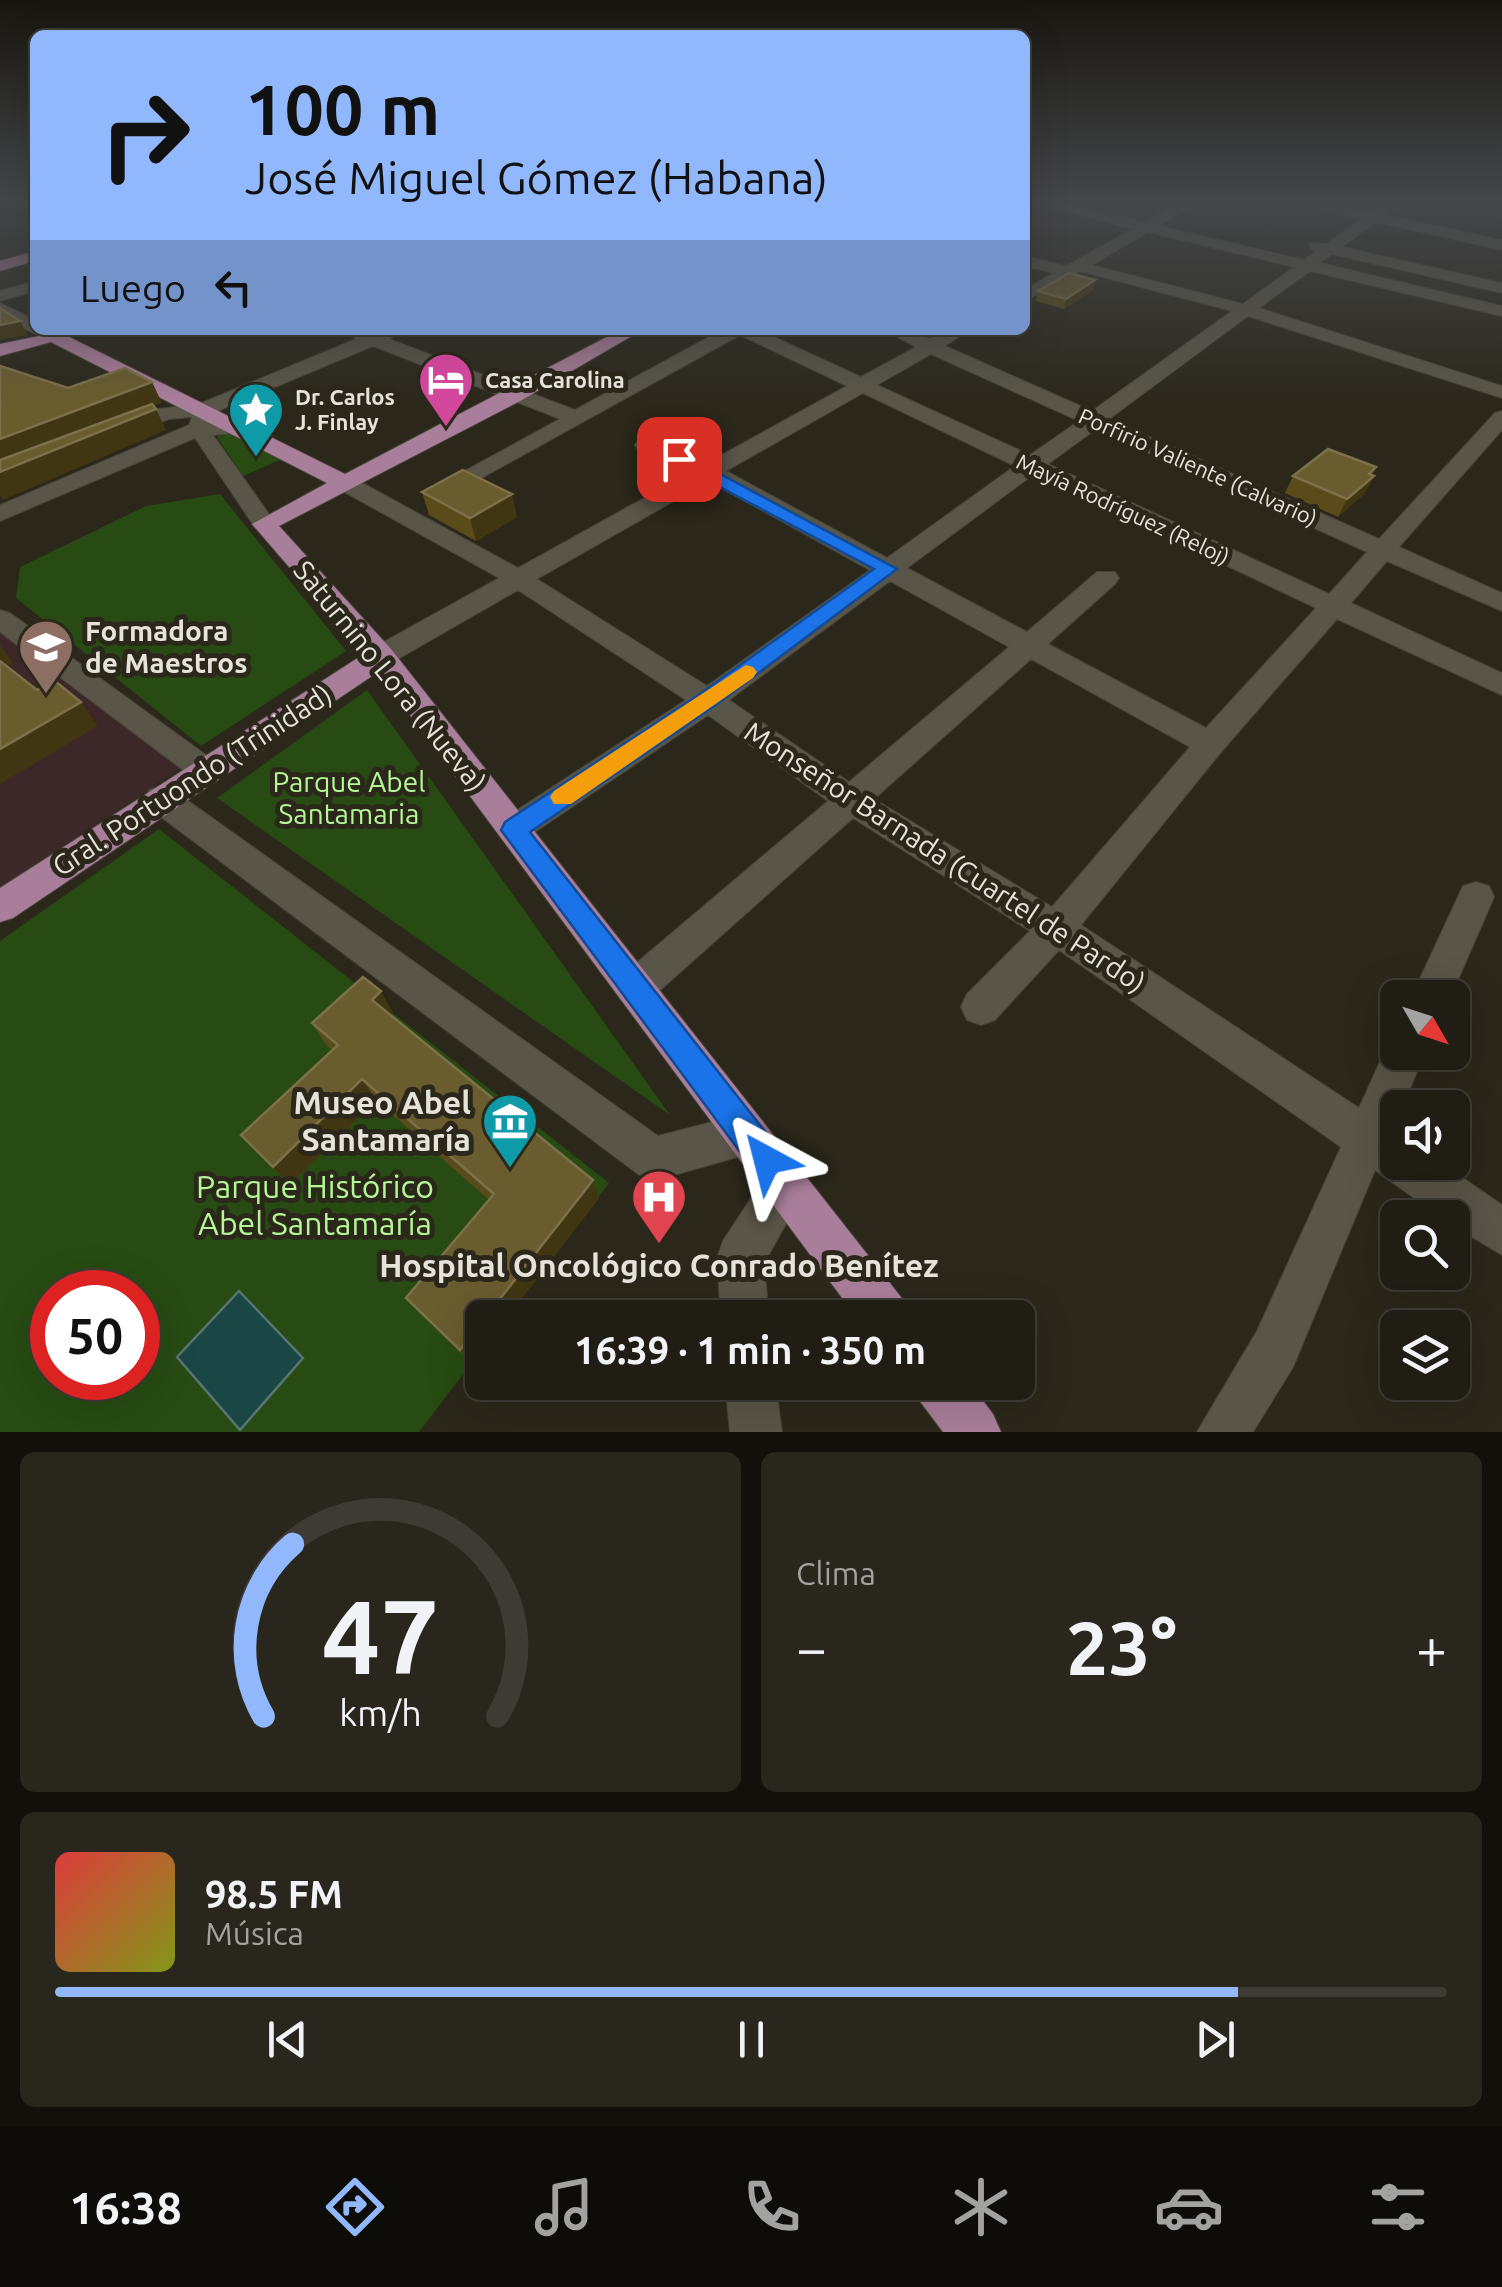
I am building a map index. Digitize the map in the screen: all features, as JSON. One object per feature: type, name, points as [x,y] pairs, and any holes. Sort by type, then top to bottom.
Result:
[{"type":"main road","points":[[0,350],[34,335]]},
{"type":"main road","points":[[50,335],[201,420]]},
{"type":"main road","points":[[264,524],[515,396],[624,335]]},
{"type":"main road","name":"Monseñor Barnada (Cuartel de Pardo)","points":[[237,426],[347,484]]},
{"type":"main road","name":"Saturnino Lora (Nueva)","points":[[264,524],[381,656],[874,1300]]},
{"type":"main road","name":"Gral. Portuondo (Trinidad)","points":[[0,907],[381,656]]},
{"type":"main road","points":[[951,1400],[975,1432]]},
{"type":"street","points":[[1030,293],[1074,269],[1244,309],[1502,392]]},
{"type":"street","points":[[514,830],[708,700],[1298,269]]},
{"type":"street","points":[[1324,269],[1502,311]]},
{"type":"street","points":[[1416,269],[1502,288]]},
{"type":"street","points":[[0,296],[30,287]]},
{"type":"street","points":[[0,308],[30,324]]},
{"type":"street","points":[[362,335],[574,416]]},
{"type":"street","points":[[0,514],[382,335]]},
{"type":"street","points":[[405,514],[574,416],[727,335]]},
{"type":"street","name":"Mayía Rodríguez (Reloj)","points":[[754,335],[1502,685]]},
{"type":"street","name":"Porfirio Valiente (Calvario)","points":[[905,335],[1502,604]]},
{"type":"street","name":"Gral. Portuondo (Trinidad)","points":[[381,656],[712,473],[951,335]]},
{"type":"street","points":[[110,435],[166,413],[237,426]]},
{"type":"street","points":[[981,1008],[1056,928],[1210,744],[1502,417]]},
{"type":"street","name":"Saturnino Lora (Nueva)","points":[[201,420],[264,524]]},
{"type":"street","points":[[646,445],[712,473],[1210,744]]},
{"type":"street","name":"Monseñor Barnada (Cuartel de Pardo)","points":[[347,484],[518,578],[708,700],[852,801],[1056,928],[1380,1149]]},
{"type":"street","points":[[635,988],[1106,578]]},
{"type":"street","points":[[0,619],[206,771]]},
{"type":"street","points":[[162,799],[653,1160],[747,1134]]},
{"type":"street","points":[[1438,980],[1476,897]]},
{"type":"street","points":[[1223,1432],[1380,1168]]},
{"type":"street","name":"Monseñor Barnada (Cuartel de Pardo)","points":[[1426,1180],[1502,1232]]},
{"type":"street","points":[[744,1300],[740,1258],[786,1186]]},
{"type":"street","points":[[752,1400],[756,1432]]},
{"type":"shaded area","name":"Formadora de Maestros","points":[[0,627],[184,766],[0,889]]},
{"type":"green space","points":[[229,431],[286,457],[243,476],[217,437]]},
{"type":"green space","points":[[220,494],[346,651],[201,746],[16,598],[20,567],[146,506]]},
{"type":"green space","name":"Parque Abel Santamaria","points":[[367,690],[670,1115],[217,798]]},
{"type":"green space","name":"Parque Histórico Abel Santamaría","points":[[159,829],[609,1183],[520,1300],[465,1300],[465,1371],[419,1432],[0,1432],[0,941]]},
{"type":"water","points":[[239,1291],[303,1358],[240,1430],[177,1357]]},
{"type":"building","points":[[1069,273],[1095,280],[1066,299],[1038,291]]},
{"type":"building","points":[[0,308],[20,321],[0,325]]},
{"type":"building","points":[[0,366],[68,388],[125,368],[152,382],[0,439]]},
{"type":"building","points":[[152,404],[156,409],[0,472],[0,460]]},
{"type":"building","points":[[1328,449],[1376,467],[1369,474],[1374,476],[1347,499],[1293,476]]},
{"type":"building","points":[[463,470],[512,494],[470,518],[422,492]]},
{"type":"building","points":[[0,661],[37,690],[55,681],[81,702],[0,749]]},
{"type":"building","name":"Museo Abel Santamaría","points":[[363,977],[381,991],[372,1000],[593,1180],[499,1300],[465,1300],[465,1343],[460,1350],[406,1298],[494,1194],[362,1079],[273,1167],[241,1135],[338,1045],[312,1023]]},
{"type":"slow traffic","points":[[562,797],[746,672]]},
{"type":"place","name":"Casa Carolina","points":[[446,429]]},
{"type":"place","name":"Dr. Carlos J. Finlay","points":[[256,459]]},
{"type":"place","name":"Formadora de Maestros","points":[[46,696]]},
{"type":"place","name":"Museo Abel Santamaría","points":[[510,1170]]},
{"type":"place","name":"Hospital Oncológico Conrado Benítez","points":[[659,1246]]},
{"type":"route","points":[[679,459],[888,569],[708,700],[514,830],[767,1160]]}]
